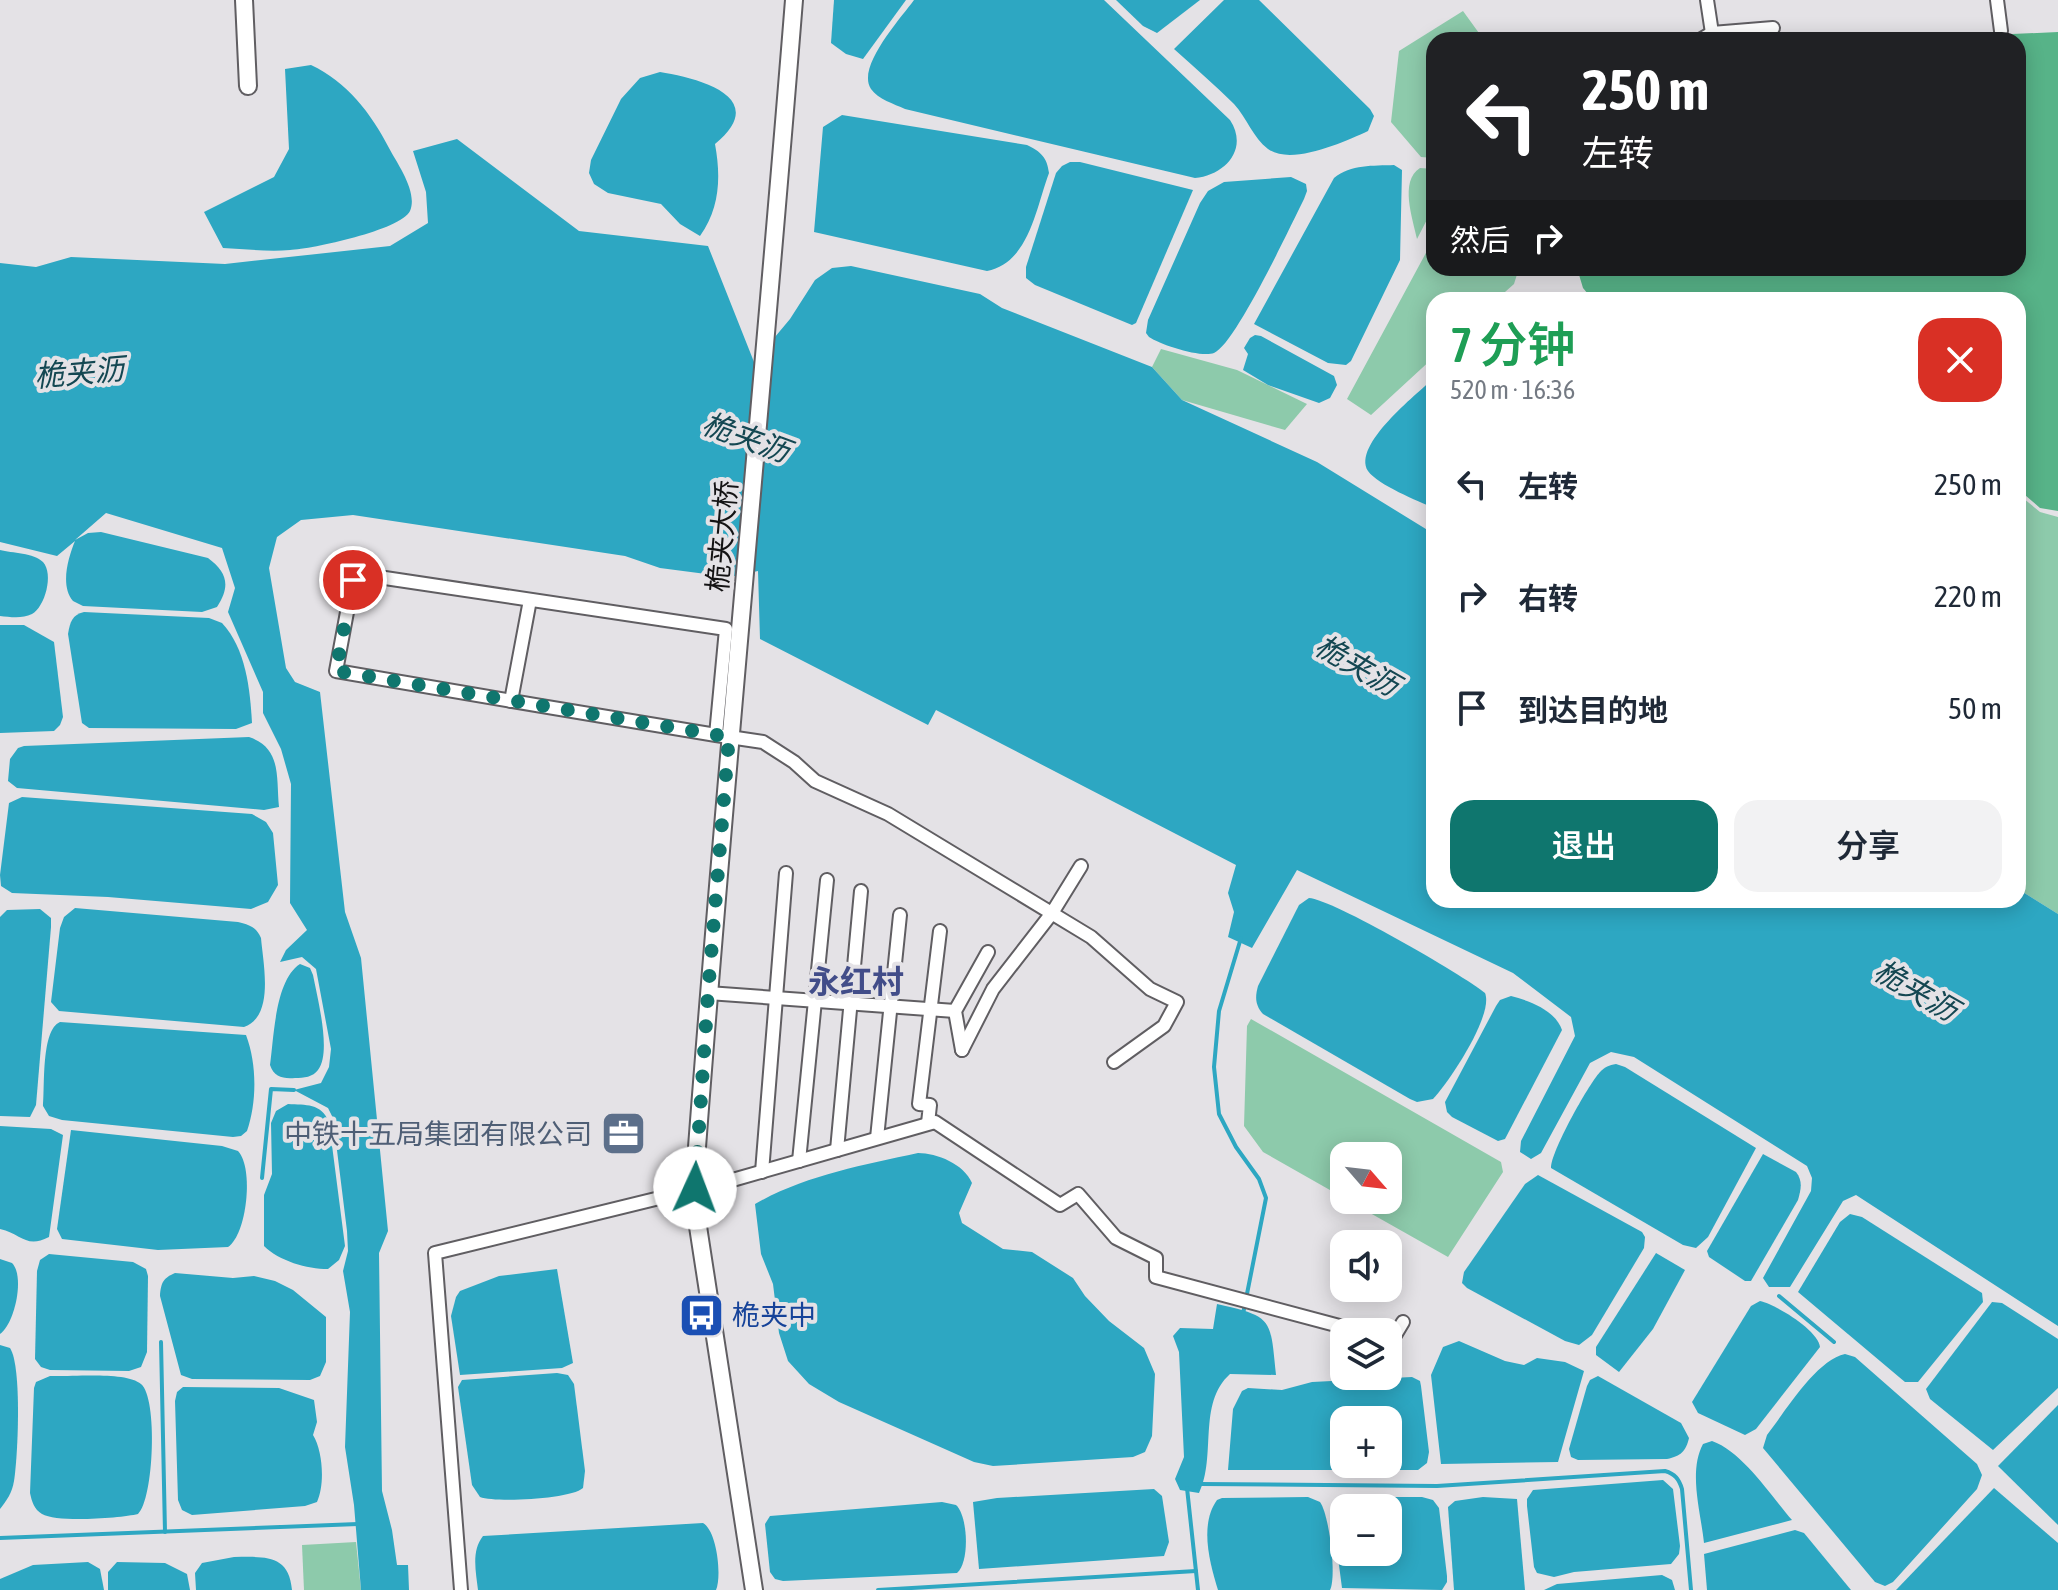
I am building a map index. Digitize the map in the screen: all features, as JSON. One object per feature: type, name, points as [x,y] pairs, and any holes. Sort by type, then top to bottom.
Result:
[{"type":"street","points":[[244,0],[248,86]]},
{"type":"street","name":"桅夹大桥","points":[[754,1590],[697,1220],[695,1188],[722,736],[735,674],[774,259],[794,0]]},
{"type":"street","points":[[1707,0],[1712,32]]},
{"type":"street","points":[[1997,0],[2001,31]]},
{"type":"street","points":[[1724,32],[1773,28]]},
{"type":"street","points":[[722,736],[726,629],[385,578],[353,580],[336,671],[511,701],[722,736],[763,742],[794,762],[815,781],[888,814],[1091,937],[1150,989],[1177,1002],[1164,1026],[1114,1062]]},
{"type":"street","points":[[511,701],[530,600]]},
{"type":"street","points":[[988,952],[955,1011],[962,1050],[993,989],[1052,913],[1081,866]]},
{"type":"street","points":[[762,1172],[786,873]]},
{"type":"street","points":[[799,1161],[827,880]]},
{"type":"street","points":[[837,1150],[861,891]]},
{"type":"street","points":[[877,1138],[900,915]]},
{"type":"street","points":[[928,1123],[930,1105],[919,1104],[940,931]]},
{"type":"street","points":[[708,993],[955,1011]]},
{"type":"street","points":[[461,1590],[435,1253],[762,1172],[935,1122],[1060,1205],[1078,1194],[1116,1238],[1156,1258],[1156,1277],[1330,1323]]},
{"type":"green space","points":[[1463,11],[1478,32],[1429,32]]},
{"type":"green space","points":[[2058,32],[2058,511],[2040,508],[2026,496],[2026,292],[1586,292],[1583,288],[1579,276],[2026,276],[2026,33]]},
{"type":"green space","points":[[1426,34],[1426,157],[1421,157],[1391,122],[1399,51]]},
{"type":"green space","points":[[1420,168],[1426,168],[1426,222],[1417,239],[1409,191],[1414,174]]},
{"type":"green space","points":[[1426,253],[1426,276],[1516,276],[1514,284],[1505,292],[1426,292],[1426,364],[1371,415],[1347,399]]},
{"type":"green space","points":[[1161,349],[1237,370],[1307,404],[1285,430],[1182,400],[1152,367]]},
{"type":"green space","points":[[2026,501],[2040,512],[2058,517],[2058,914],[2026,894]]},
{"type":"green space","points":[[1251,1019],[1501,1162],[1503,1172],[1448,1257],[1372,1214],[1402,1214],[1402,1142],[1330,1142],[1330,1190],[1263,1152],[1244,1126],[1247,1026]]},
{"type":"green space","points":[[356,1542],[361,1590],[304,1590],[302,1545]]},
{"type":"water","points":[[834,0],[906,0],[863,59],[846,54],[831,43]]},
{"type":"water","points":[[914,0],[1104,0],[1230,120],[1237,141],[1231,159],[1216,172],[1195,178],[905,109],[891,103],[871,89],[868,80],[870,68],[882,43]]},
{"type":"water","points":[[1116,0],[1200,0],[1157,33],[1143,26]]},
{"type":"water","points":[[1224,0],[1259,0],[1370,109],[1374,116],[1368,131],[1303,154],[1278,154],[1268,149],[1234,104],[1174,49]]},
{"type":"water","points":[[311,65],[347,90],[374,123],[406,179],[412,204],[410,211],[391,225],[317,246],[282,251],[223,248],[204,212],[274,177],[289,149],[285,69]]},
{"type":"water","points":[[660,72],[709,85],[733,102],[736,114],[731,128],[715,144],[717,192],[712,214],[700,236],[680,224],[661,204],[608,193],[594,184],[589,173],[591,160],[621,99],[640,78]]},
{"type":"water","points":[[842,115],[1027,145],[1036,150],[1045,159],[1049,173],[1022,246],[1001,266],[987,271],[814,232],[823,127]]},
{"type":"water","name":"桅夹沥","points":[[457,139],[579,231],[708,246],[754,362],[790,319],[815,280],[832,268],[851,266],[980,294],[1002,308],[1152,367],[1182,400],[1317,462],[1426,529],[1426,908],[2026,908],[2026,894],[2058,914],[2058,1326],[1856,1195],[1843,1201],[1790,1287],[1769,1287],[1763,1278],[1811,1191],[1812,1178],[1807,1166],[1634,1057],[1611,1052],[1590,1063],[1541,1153],[1531,1159],[1520,1152],[1521,1141],[1575,1036],[1571,1017],[1513,973],[1297,870],[1252,948],[1228,937],[1234,912],[1228,893],[1236,865],[936,710],[928,725],[760,639],[758,571],[729,577],[660,568],[625,556],[353,515],[301,520],[277,537],[269,568],[286,668],[295,682],[320,692],[345,912],[361,958],[388,1231],[379,1253],[382,1491],[397,1565],[408,1565],[409,1590],[361,1590],[354,1505],[345,1447],[350,1312],[343,1271],[348,1251],[333,1118],[328,1108],[294,1090],[321,1083],[329,1067],[331,1049],[316,969],[302,957],[280,962],[286,950],[307,930],[290,903],[291,784],[281,749],[263,713],[263,692],[228,612],[235,588],[222,548],[106,513],[75,540],[88,533],[101,532],[208,558],[223,574],[225,586],[217,607],[202,612],[83,606],[69,595],[66,580],[75,541],[57,556],[0,542],[0,263],[36,267],[71,257],[225,264],[390,246],[428,223],[426,192],[413,151]]},
{"type":"water","points":[[1070,162],[1193,190],[1136,323],[1132,325],[1035,285],[1026,278],[1026,267],[1056,173]]},
{"type":"water","points":[[1394,165],[1402,170],[1400,260],[1351,361],[1346,365],[1328,363],[1254,324],[1334,178],[1355,168]]},
{"type":"water","points":[[1291,177],[1306,184],[1304,199],[1262,283],[1223,345],[1214,353],[1200,354],[1171,347],[1149,337],[1146,333],[1148,320],[1208,191],[1224,182]]},
{"type":"water","points":[[1255,335],[1334,376],[1337,385],[1330,398],[1319,403],[1268,385],[1243,370],[1248,354],[1244,348]]},
{"type":"water","points":[[1426,385],[1426,504],[1380,482],[1368,471],[1366,460],[1369,448],[1401,408]]},
{"type":"water","points":[[0,550],[34,557],[46,567],[46,590],[41,605],[32,614],[0,616]]},
{"type":"water","points":[[84,612],[209,618],[222,623],[242,657],[252,723],[236,729],[89,728],[82,723],[68,634],[72,620]]},
{"type":"water","points":[[0,625],[24,625],[54,642],[63,717],[54,731],[0,733]]},
{"type":"water","points":[[249,737],[260,742],[272,756],[279,807],[264,810],[17,788],[8,781],[10,759],[18,748],[24,746]]},
{"type":"water","points":[[22,797],[252,814],[266,822],[273,833],[278,885],[268,902],[251,909],[108,897],[12,893],[1,886],[0,875],[9,803]]},
{"type":"water","points":[[1309,898],[1369,924],[1426,955],[1485,993],[1486,1003],[1477,1032],[1459,1064],[1433,1099],[1417,1102],[1410,1099],[1260,1011],[1256,1001],[1258,986],[1299,905]]},
{"type":"water","points":[[75,908],[238,922],[252,927],[261,938],[264,961],[264,1001],[260,1012],[254,1021],[244,1027],[59,1011],[51,1002],[60,928],[64,917]]},
{"type":"water","points":[[40,909],[51,918],[51,927],[36,1105],[30,1117],[0,1116],[0,917],[7,910]]},
{"type":"water","points":[[300,964],[310,968],[313,975],[324,1051],[322,1062],[314,1074],[287,1078],[277,1075],[270,1065],[281,996],[285,983]]},
{"type":"water","points":[[1511,996],[1548,1012],[1562,1030],[1505,1139],[1498,1141],[1452,1117],[1447,1112],[1445,1102],[1496,1006],[1500,1000]]},
{"type":"water","points":[[60,1022],[246,1035],[254,1083],[253,1108],[247,1131],[233,1137],[62,1120],[49,1116],[43,1106],[45,1060],[50,1036]]},
{"type":"water","points":[[1616,1064],[1756,1148],[1708,1237],[1696,1248],[1683,1245],[1551,1168],[1563,1134],[1587,1090],[1602,1070]]},
{"type":"water","points":[[288,1104],[317,1108],[329,1122],[345,1246],[339,1260],[328,1269],[294,1263],[264,1246],[264,1195],[272,1174],[271,1123],[276,1111]]},
{"type":"water","points":[[0,1126],[51,1129],[63,1135],[49,1237],[35,1242],[0,1229]]},
{"type":"water","points":[[71,1130],[222,1146],[238,1151],[243,1159],[247,1185],[244,1215],[235,1240],[228,1247],[158,1250],[62,1239],[57,1229]]},
{"type":"water","points":[[918,1153],[949,1161],[968,1176],[972,1183],[959,1213],[962,1223],[1003,1249],[1032,1252],[1073,1278],[1109,1321],[1144,1348],[1155,1374],[1152,1436],[1145,1452],[1133,1457],[993,1466],[974,1462],[839,1402],[809,1384],[788,1361],[779,1333],[773,1284],[761,1254],[755,1204],[813,1179]]},
{"type":"water","points":[[1763,1154],[1796,1172],[1801,1189],[1798,1200],[1751,1281],[1745,1281],[1709,1257],[1707,1251]]},
{"type":"water","points":[[1538,1175],[1642,1232],[1645,1237],[1644,1248],[1592,1335],[1579,1345],[1565,1341],[1462,1283],[1464,1272],[1525,1184]]},
{"type":"water","points":[[1850,1214],[1862,1217],[1982,1293],[1983,1302],[1918,1382],[1905,1382],[1798,1292],[1840,1222]]},
{"type":"water","points":[[1656,1253],[1685,1270],[1653,1329],[1619,1372],[1596,1355],[1596,1347]]},
{"type":"water","points":[[49,1254],[133,1262],[146,1269],[147,1352],[141,1367],[129,1371],[50,1370],[41,1367],[35,1359],[37,1271],[40,1260]]},
{"type":"water","points":[[0,1259],[12,1263],[16,1269],[18,1288],[14,1310],[0,1334]]},
{"type":"water","points":[[557,1269],[573,1363],[562,1368],[460,1375],[451,1316],[460,1291],[499,1276]]},
{"type":"water","points":[[175,1273],[233,1278],[254,1276],[293,1290],[326,1317],[326,1362],[320,1376],[310,1380],[192,1379],[181,1375],[160,1296],[163,1282]]},
{"type":"water","points":[[1760,1301],[1796,1319],[1818,1340],[1820,1347],[1756,1429],[1745,1435],[1698,1413],[1692,1402],[1751,1306]]},
{"type":"water","points":[[1992,1302],[2002,1303],[2058,1339],[2058,1388],[1993,1450],[1930,1399],[1926,1389]]},
{"type":"water","points":[[1217,1304],[1249,1313],[1266,1323],[1270,1331],[1276,1375],[1230,1374],[1220,1386],[1210,1415],[1207,1463],[1199,1493],[1180,1490],[1175,1479],[1184,1457],[1179,1352],[1173,1336],[1180,1328],[1213,1329]]},
{"type":"water","points":[[1459,1341],[1505,1361],[1524,1365],[1537,1358],[1565,1362],[1584,1371],[1558,1462],[1441,1464],[1431,1375],[1443,1347]]},
{"type":"water","points":[[0,1345],[10,1348],[14,1358],[18,1412],[14,1481],[0,1509]]},
{"type":"water","points":[[1845,1354],[1855,1357],[1977,1464],[1982,1475],[1977,1489],[1893,1582],[1885,1586],[1875,1582],[1763,1448],[1767,1435],[1812,1376],[1834,1358]]},
{"type":"water","points":[[557,1373],[568,1375],[574,1384],[585,1471],[583,1488],[564,1495],[533,1499],[480,1497],[472,1485],[458,1387],[462,1380]]},
{"type":"water","points":[[50,1376],[123,1377],[141,1384],[150,1408],[152,1449],[148,1489],[138,1514],[74,1519],[50,1517],[35,1508],[30,1493],[34,1388],[36,1382]]},
{"type":"water","points":[[1598,1376],[1681,1423],[1689,1438],[1682,1452],[1667,1459],[1578,1460],[1571,1457],[1569,1449],[1587,1386],[1590,1380]]},
{"type":"water","points":[[1402,1378],[1420,1381],[1429,1452],[1427,1463],[1418,1470],[1402,1470],[1402,1406],[1330,1406],[1330,1470],[1228,1470],[1233,1409],[1242,1391],[1248,1388],[1282,1390],[1330,1381],[1330,1390],[1402,1390]]},
{"type":"water","points":[[183,1387],[279,1388],[314,1400],[317,1422],[313,1435],[322,1468],[317,1502],[305,1506],[192,1515],[182,1510],[178,1500],[175,1401],[177,1392]]},
{"type":"water","points":[[2058,1405],[2058,1525],[1998,1466]]},
{"type":"water","points":[[1712,1441],[1735,1455],[1792,1520],[1704,1543],[1696,1467],[1703,1444]]},
{"type":"water","points":[[1663,1480],[1673,1489],[1680,1546],[1679,1554],[1671,1564],[1574,1572],[1554,1577],[1537,1573],[1527,1506],[1527,1499],[1533,1490]]},
{"type":"water","points":[[1994,1488],[2058,1543],[2058,1590],[1896,1590]]},
{"type":"water","points":[[1154,1489],[1162,1496],[1169,1542],[1164,1556],[979,1569],[973,1502]]},
{"type":"water","points":[[1308,1497],[1320,1502],[1329,1531],[1332,1566],[1330,1590],[1218,1590],[1209,1557],[1207,1533],[1212,1510],[1217,1500]]},
{"type":"water","points":[[1402,1497],[1433,1500],[1439,1508],[1447,1576],[1442,1590],[1342,1588],[1339,1566],[1402,1566]]},
{"type":"water","points":[[1483,1497],[1517,1499],[1525,1590],[1454,1590],[1448,1507],[1455,1501]]},
{"type":"water","points":[[942,1502],[956,1505],[965,1528],[966,1550],[957,1573],[783,1581],[775,1579],[770,1572],[765,1524],[770,1516]]},
{"type":"water","points":[[703,1523],[712,1535],[717,1554],[716,1590],[478,1590],[476,1555],[483,1536]]},
{"type":"water","points":[[1795,1530],[1804,1533],[1851,1590],[1707,1590],[1704,1554]]},
{"type":"water","points":[[234,1557],[264,1558],[280,1563],[290,1578],[292,1590],[196,1590],[195,1573],[202,1563]]},
{"type":"water","points":[[88,1562],[100,1569],[104,1590],[0,1590],[0,1579],[33,1565]]},
{"type":"water","points":[[117,1562],[165,1563],[187,1574],[190,1590],[108,1590],[108,1572]]},
{"type":"water","points":[[1662,1575],[1672,1580],[1675,1590],[1544,1590],[1557,1584]]},
{"type":"waterway","points":[[1241,938],[1219,1011],[1214,1067],[1219,1114],[1236,1147],[1259,1179],[1266,1198],[1243,1314]]},
{"type":"waterway","points":[[262,1178],[271,1089],[294,1090]]},
{"type":"waterway","points":[[1779,1296],[1834,1342]]},
{"type":"waterway","points":[[161,1342],[165,1532]]},
{"type":"waterway","points":[[1200,1484],[1437,1486],[1665,1471],[1676,1477],[1682,1489],[1691,1590]]},
{"type":"waterway","points":[[1187,1488],[1198,1590]]},
{"type":"waterway","points":[[0,1538],[358,1524]]},
{"type":"waterway","points":[[878,1590],[1196,1571]]},
{"type":"place","name":"中铁十五局集团有限公司","points":[[623,1134]]},
{"type":"place","name":"桅夹中","points":[[701,1315]]},
{"type":"district","name":"永红村","points":[[856,981]]},
{"type":"route","points":[[353,580],[336,671],[729,737],[695,1188]]}]
